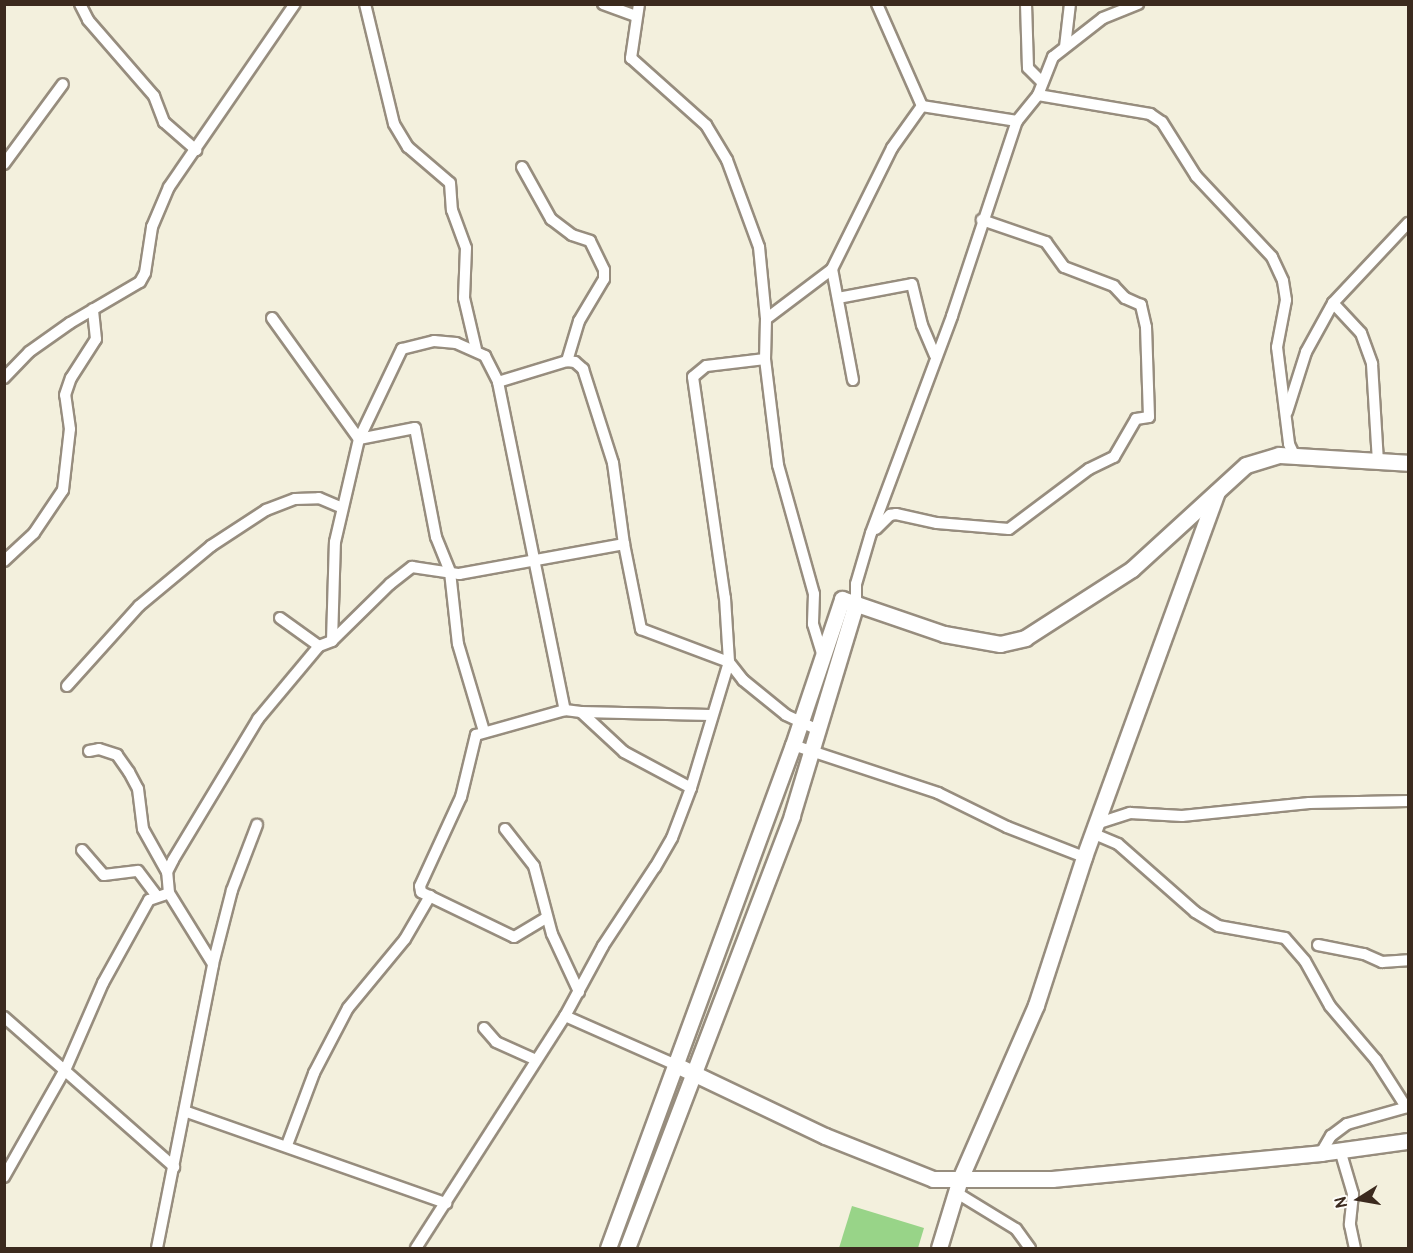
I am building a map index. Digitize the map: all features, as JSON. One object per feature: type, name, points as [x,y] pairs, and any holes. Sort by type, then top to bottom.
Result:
[{"type":"street","points":[[80,4],[88,20],[154,96],[164,122],[196,150]]},
{"type":"street","points":[[4,378],[29,352],[93,309],[140,282],[145,273],[153,226],[169,187],[295,4]]},
{"type":"street","points":[[365,4],[393,124],[408,147],[450,183],[452,210],[466,248],[464,298],[476,349]]},
{"type":"street","points":[[603,4],[636,16]]},
{"type":"street","points":[[639,4],[631,50],[634,65],[653,76],[706,125],[727,160],[759,247],[766,319],[765,359],[778,465],[814,594],[813,624],[823,656]]},
{"type":"street","points":[[877,4],[922,106]]},
{"type":"street","points":[[1026,4],[1028,68],[1041,81]]},
{"type":"street","points":[[1065,47],[1070,4]]},
{"type":"street","points":[[608,1248],[793,746],[823,656],[856,584],[871,533],[935,355],[952,316],[982,220],[1017,121],[1038,95],[1041,81],[1053,57],[1103,18],[1138,4]]},
{"type":"street","points":[[4,164],[63,84]]},
{"type":"street","points":[[1038,95],[1150,114],[1162,122],[1196,176],[1272,257],[1283,281],[1286,300],[1276,347],[1289,444],[1295,457]]},
{"type":"street","points":[[766,319],[832,270],[892,148],[922,106]]},
{"type":"street","points":[[922,106],[1017,121]]},
{"type":"street","points":[[522,167],[551,219],[572,235],[590,241],[604,270],[604,279],[579,321],[567,361]]},
{"type":"street","points":[[871,533],[890,515],[897,514],[936,523],[1009,529],[1089,469],[1114,457],[1136,419],[1149,417],[1146,327],[1141,305],[1125,298],[1114,286],[1064,267],[1046,242],[982,220]]},
{"type":"street","points":[[1287,416],[1306,352],[1333,303],[1408,223]]},
{"type":"street","points":[[832,270],[853,381]]},
{"type":"street","points":[[838,298],[912,284],[922,325],[935,355]]},
{"type":"street","points":[[1333,303],[1361,333],[1372,364],[1378,460]]},
{"type":"street","points":[[4,561],[34,532],[63,490],[70,429],[65,395],[71,378],[96,339],[93,309]]},
{"type":"street","points":[[272,318],[359,439]]},
{"type":"street","points":[[332,641],[332,579],[342,508],[359,439],[402,349],[434,341],[476,349],[491,363],[498,382],[538,561],[565,710]]},
{"type":"street","points":[[416,1248],[565,1016],[603,946],[672,838],[691,788],[710,715],[729,662],[724,586],[693,377],[706,366],[765,359]]},
{"type":"street","points":[[498,382],[567,361],[576,362],[583,369],[603,422],[641,629],[729,662],[743,680],[801,723],[816,729]]},
{"type":"street","points":[[359,439],[407,427],[418,432],[436,537],[450,572],[458,644],[484,731]]},
{"type":"street","points":[[849,601],[954,636],[1000,644],[1025,638],[1132,569],[1219,485],[1253,462],[1279,455],[1408,463]]},
{"type":"street","points":[[939,1248],[958,1186],[1002,1090],[1036,1005],[1083,857],[1219,485]]},
{"type":"street","points":[[66,686],[139,606],[212,546],[266,510],[296,499],[319,498],[342,508]]},
{"type":"street","points":[[167,872],[258,719],[319,646],[332,641],[403,571],[412,567],[450,572],[538,561],[624,544]]},
{"type":"street","points":[[627,1248],[792,815],[849,601]]},
{"type":"street","points":[[280,618],[319,646]]},
{"type":"street","points":[[546,918],[514,937],[421,892],[423,877],[461,797],[472,741],[484,731],[565,710],[710,715]]},
{"type":"street","points":[[581,712],[624,752],[691,788]]},
{"type":"street","points":[[793,746],[938,793],[1007,827],[1083,857]]},
{"type":"street","points":[[89,751],[99,749],[117,755],[129,772],[138,789],[143,829],[167,872],[169,894],[213,964]]},
{"type":"street","points":[[1094,829],[1130,813],[1182,816],[1309,803],[1408,801]]},
{"type":"street","points":[[768,813],[792,815]]},
{"type":"street","points":[[157,1248],[187,1112],[213,964],[232,890],[257,825]]},
{"type":"street","points":[[505,829],[534,866],[546,918],[579,992]]},
{"type":"street","points":[[1094,829],[1118,844],[1195,912],[1218,926],[1285,938],[1305,961],[1330,1006],[1376,1060],[1407,1107],[1347,1124],[1330,1136],[1321,1153]]},
{"type":"street","points":[[82,850],[104,875],[138,871],[156,895]]},
{"type":"street","points":[[4,1177],[66,1068],[103,983],[149,900],[156,895],[169,894]]},
{"type":"street","points":[[287,1145],[314,1073],[348,1008],[405,939],[430,896]]},
{"type":"street","points":[[1318,945],[1364,954],[1382,962],[1408,960]]},
{"type":"street","points":[[565,1016],[902,1169],[958,1186],[1321,1153],[1408,1141]]},
{"type":"street","points":[[4,1017],[66,1068],[174,1167]]},
{"type":"street","points":[[484,1028],[496,1042],[536,1060]]},
{"type":"street","points":[[187,1112],[287,1145],[446,1203]]},
{"type":"street","points":[[1340,1150],[1353,1194],[1350,1225],[1355,1248]]},
{"type":"street","points":[[958,1186],[1016,1229],[1030,1248]]},
{"type":"green space","points":[[852,1206],[924,1228],[918,1248],[839,1248]]}]
